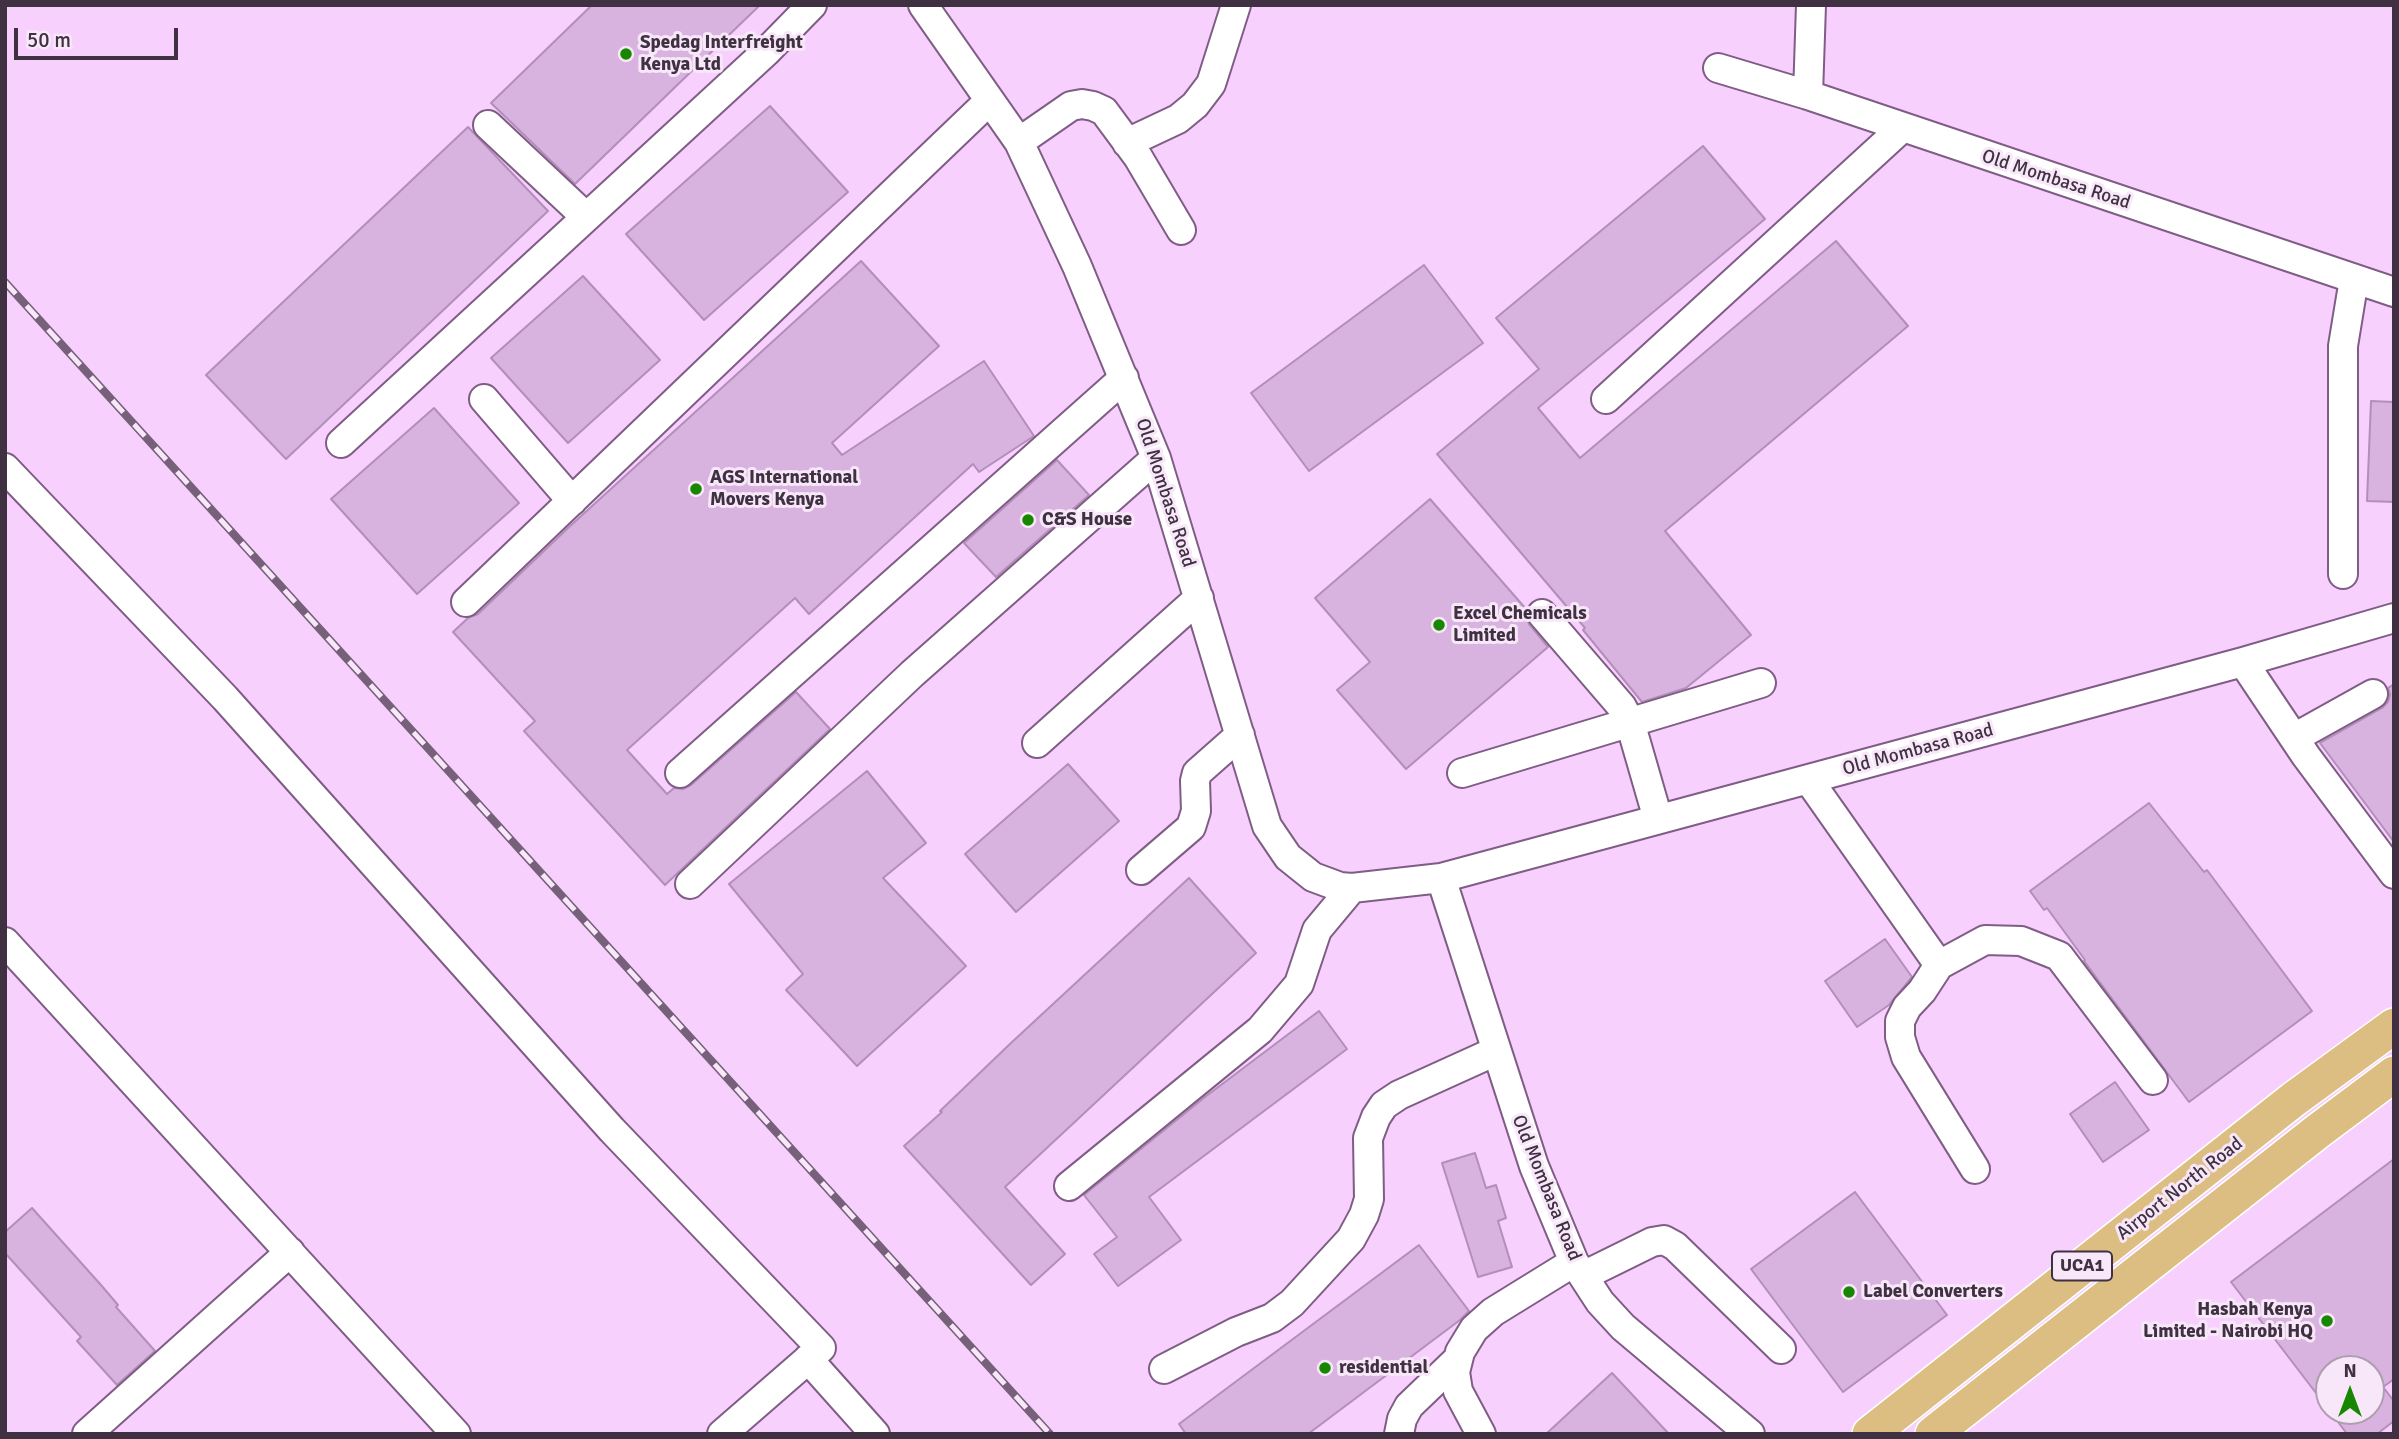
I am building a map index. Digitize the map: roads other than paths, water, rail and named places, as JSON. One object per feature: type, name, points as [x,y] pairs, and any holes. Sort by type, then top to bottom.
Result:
[{"type":"main road","name":"Airport North Road","points":[[1870,1434],[2294,1099],[2394,1026]]},
{"type":"main road","name":"Airport North Road","points":[[1933,1434],[2394,1074]]},
{"type":"main road","points":[[2294,1099],[2318,1131]]},
{"type":"lane","points":[[341,443],[766,52],[812,5]]},
{"type":"lane","name":"Old Mombasa Road","points":[[923,5],[1018,142],[1077,266],[1156,458],[1267,826],[1288,857],[1313,877],[1340,887],[1352,888],[1441,878],[2243,662],[2394,618]]},
{"type":"lane","points":[[1127,143],[1178,119],[1195,105],[1211,84],[1236,5]]},
{"type":"lane","points":[[1808,95],[1811,5]]},
{"type":"lane","name":"Old Mombasa Road","points":[[1718,68],[1808,95],[2394,292]]},
{"type":"lane","points":[[466,602],[989,101]]},
{"type":"lane","points":[[1018,142],[1072,106],[1082,104],[1104,111],[1181,230]]},
{"type":"lane","points":[[488,124],[586,217]]},
{"type":"lane","points":[[1606,399],[1902,128]]},
{"type":"lane","points":[[2343,574],[2343,346],[2354,279]]},
{"type":"lane","points":[[680,773],[1124,378]]},
{"type":"lane","points":[[485,399],[572,501]]},
{"type":"lane","points":[[690,884],[912,674],[1156,458]]},
{"type":"lane","points":[[5,468],[225,698],[612,1130],[821,1348],[722,1434]]},
{"type":"lane","points":[[1037,743],[1199,598]]},
{"type":"lane","points":[[1542,614],[1614,696],[1630,722],[1658,819]]},
{"type":"lane","points":[[2243,662],[2294,738],[2394,874]]},
{"type":"lane","points":[[1462,773],[1760,683]]},
{"type":"lane","points":[[2294,738],[2373,694]]},
{"type":"lane","points":[[1141,870],[1191,827],[1196,811],[1197,773],[1240,735]]},
{"type":"lane","points":[[1808,779],[1939,965]]},
{"type":"lane","name":"Old Mombasa Road","points":[[1441,878],[1534,1166],[1579,1269],[1600,1302],[1623,1327],[1750,1434]]},
{"type":"lane","points":[[1069,1186],[1260,1030],[1299,984],[1317,930],[1352,888]]},
{"type":"lane","points":[[1975,1169],[1906,1057],[1899,1037],[1900,1021],[1907,1007],[1922,991],[1939,965],[1985,940],[2021,942],[2059,956],[2153,1080]]},
{"type":"lane","points":[[5,942],[456,1434]]},
{"type":"lane","points":[[1164,1369],[1236,1332],[1272,1318],[1292,1303],[1350,1239],[1364,1215],[1369,1199],[1368,1138],[1376,1116],[1384,1105],[1399,1095],[1496,1051]]},
{"type":"lane","points":[[1480,1434],[1458,1391],[1455,1372],[1460,1352],[1474,1329],[1493,1312],[1579,1269],[1652,1242],[1664,1240],[1675,1246],[1781,1349]]},
{"type":"lane","points":[[87,1434],[290,1252]]},
{"type":"lane","points":[[808,1359],[874,1434]]},
{"type":"lane","points":[[1399,1434],[1402,1419],[1409,1406],[1458,1359]]},
{"type":"railway","points":[[5,282],[1050,1434]]},
{"type":"place","name":"Spedag Interfreight Kenya Ltd","points":[[626,54]]},
{"type":"place","name":"AGS International Movers Kenya","points":[[696,489]]},
{"type":"place","name":"C&S House","points":[[1028,520]]},
{"type":"place","name":"Excel Chemicals Limited","points":[[1439,625]]},
{"type":"place","name":"Label Converters","points":[[1849,1292]]},
{"type":"place","name":"Hasbah Kenya Limited - Nairobi HQ","points":[[2327,1321]]},
{"type":"place","name":"residential","points":[[1325,1368]]}]
